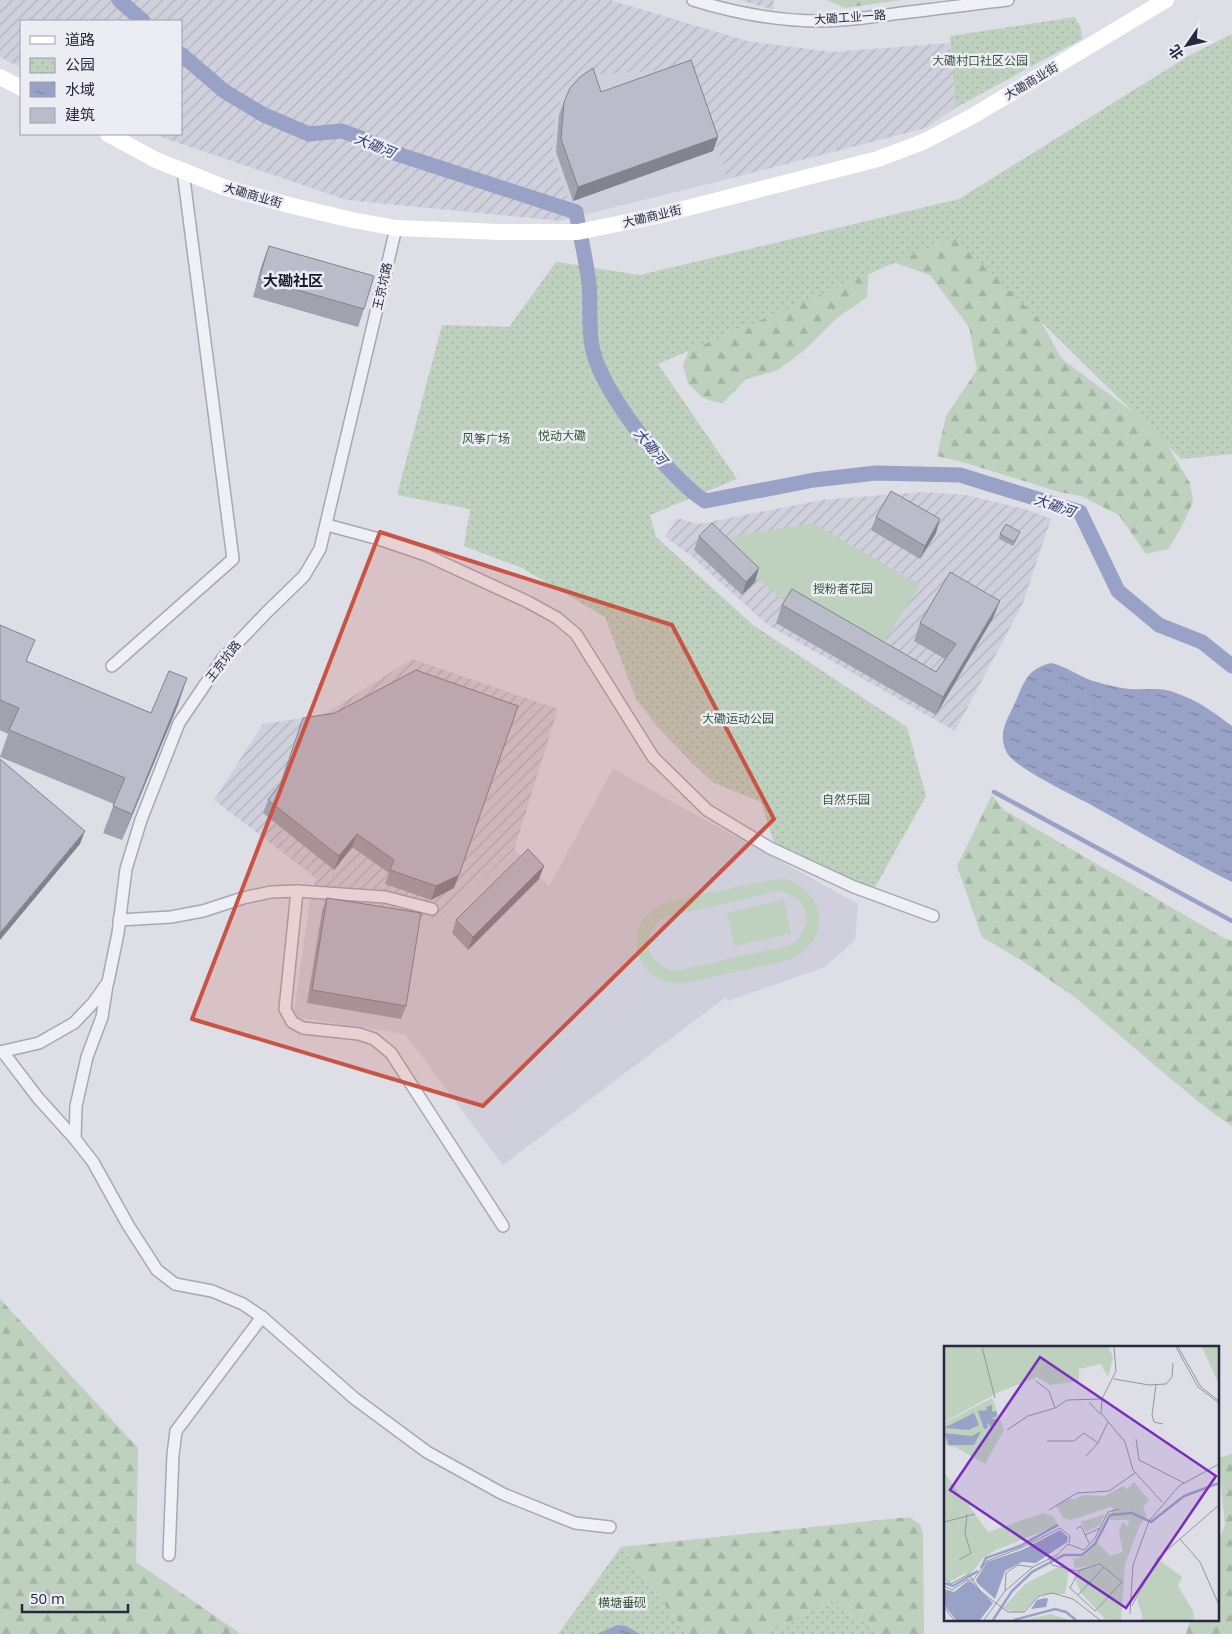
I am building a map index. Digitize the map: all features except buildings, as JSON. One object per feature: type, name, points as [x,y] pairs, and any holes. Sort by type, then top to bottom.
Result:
[{"type":"street","name":"大磡工业一路","points":[[693,0],[726,11],[750,15],[821,21],[869,18],[1008,0]]},
{"type":"street","name":"大磡商业街","points":[[110,135],[156,160],[223,188],[352,220],[396,228],[500,232],[578,232],[656,216],[878,159],[923,142],[971,117],[1166,0]]},
{"type":"street","points":[[0,76],[20,87]]},
{"type":"street","points":[[112,666],[233,560],[183,171]]},
{"type":"street","name":"王京坑路","points":[[1,1052],[39,1043],[74,1024],[93,1003],[108,982],[126,869],[141,820],[179,723],[223,658],[304,576],[320,549],[396,228]]},
{"type":"street","points":[[327,525],[379,539],[426,555],[528,602],[557,618],[576,634],[653,757],[707,810],[770,848],[854,887],[933,916]]},
{"type":"street","points":[[119,920],[171,917],[203,911],[243,898],[271,892],[297,891],[385,896],[432,909]]},
{"type":"street","points":[[297,891],[285,1009],[292,1022],[304,1028],[359,1034],[374,1039],[391,1053],[503,1226]]},
{"type":"street","points":[[75,1139],[76,1106],[87,1057],[102,1017],[108,982]]},
{"type":"street","points":[[1,1052],[93,1162],[128,1225],[157,1270],[175,1284],[212,1291],[243,1304],[262,1317],[354,1398],[427,1452],[503,1494],[575,1523],[610,1527]]},
{"type":"street","points":[[169,1555],[173,1455],[176,1431],[262,1317]]},
{"type":"highlighted area","points":[[380,532],[672,625],[774,819],[483,1106],[192,1019]]},
{"type":"shaded area","points":[[0,0],[610,0],[747,41],[831,52],[950,43],[955,108],[926,128],[728,179],[688,69],[590,75],[572,87],[562,99],[555,114],[552,153],[574,217],[560,221],[347,200],[158,135],[182,135],[182,20],[20,20],[20,67],[0,57]]},
{"type":"shaded area","points":[[740,0],[774,0],[773,10]]},
{"type":"shaded area","points":[[688,68],[728,179],[574,217],[551,153],[555,114],[562,99],[572,87],[590,75]]},
{"type":"shaded area","points":[[921,492],[966,495],[1028,510],[1051,519],[1023,603],[955,731],[768,625],[690,555],[665,537],[677,518],[699,524],[822,500]]},
{"type":"shaded area","points":[[412,659],[558,709],[514,850],[440,920],[310,900],[316,878],[214,800],[263,724],[323,715]]},
{"type":"shaded area","points":[[613,769],[858,904],[855,940],[825,967],[728,1001],[726,997],[503,1165],[405,1034],[293,1017],[310,900],[440,920],[515,850],[549,886]]},
{"type":"green space","points":[[827,0],[901,0],[845,8]]},
{"type":"green space","name":"大磡村口社区公园","points":[[1075,17],[1081,29],[1082,39],[955,108],[950,36]]},
{"type":"green space","name":"悦动大磡","points":[[1232,34],[1232,454],[1181,459],[955,237],[658,364],[737,479],[650,515],[656,537],[753,625],[907,727],[926,796],[873,891],[775,846],[761,802],[714,783],[693,764],[655,724],[636,699],[605,617],[522,568],[464,546],[470,509],[397,495],[442,325],[509,327],[556,262],[640,275],[959,199],[1190,55]]},
{"type":"green space","points":[[942,213],[1031,304],[1062,359],[1156,429],[1168,446],[1190,483],[1193,502],[1181,528],[1168,549],[1146,554],[1119,515],[1081,496],[1059,492],[937,456],[946,416],[977,370],[969,327],[930,275],[887,260],[869,267],[867,297],[837,318],[806,349],[778,370],[746,379],[723,403],[714,402],[702,397],[688,383],[683,365],[690,348]]},
{"type":"green space","name":"授粉者花园","points":[[813,523],[920,585],[876,655],[786,604],[716,540]]},
{"type":"green space","points":[[992,795],[1004,810],[1232,941],[1232,1126],[1210,1111],[1076,998],[1024,962],[982,937],[957,866]]},
{"type":"green space","points":[[779,878],[795,883],[807,892],[815,903],[819,916],[818,929],[813,941],[803,952],[788,960],[686,983],[668,982],[653,975],[643,965],[638,952],[637,937],[641,923],[651,911],[667,902]],"holes":[[[779,891],[797,899],[806,913],[804,930],[791,945],[676,971],[658,963],[649,949],[651,932],[664,917]]]},
{"type":"green space","points":[[784,900],[791,933],[734,946],[727,913]]},
{"type":"green space","points":[[0,1299],[138,1448],[136,1562],[241,1634],[0,1634]]},
{"type":"green space","points":[[1232,1454],[1232,1634],[1186,1634],[1189,1622],[1220,1622],[1220,1537],[1225,1525],[1220,1457]]},
{"type":"green space","points":[[909,1517],[920,1524],[923,1534],[924,1634],[879,1634],[877,1629],[829,1602],[765,1634],[687,1634],[621,1547]]},
{"type":"green space","name":"横塘垂砚","points":[[621,1547],[687,1634],[558,1634]]},
{"type":"green space","points":[[829,1602],[877,1629],[879,1634],[765,1634]]},
{"type":"water","points":[[1051,663],[1085,678],[1109,685],[1130,689],[1165,690],[1176,693],[1198,703],[1232,726],[1232,882],[1042,779],[1020,765],[1007,753],[1003,740],[1004,727],[1021,689],[1031,673]]},
{"type":"water","points":[[617,1625],[626,1626],[640,1634],[597,1634]]},
{"type":"waterway","name":"大磡河","points":[[119,0],[142,20]]},
{"type":"waterway","name":"大磡河","points":[[182,55],[224,91],[264,115],[309,134],[342,131],[382,149],[576,212],[589,283],[591,343],[599,369],[623,411],[656,455],[690,490],[705,501],[814,480],[876,473],[960,475],[1080,512],[1118,591],[1159,625],[1202,642],[1232,666]]},
{"type":"waterway","points":[[994,792],[1232,921]]},
{"type":"district","name":"大磡社区","points":[[293,280]]},
{"type":"park label","name":"风筝广场","points":[[486,438]]},
{"type":"park label","name":"大磡运动公园","points":[[738,718]]},
{"type":"park label","name":"自然乐园","points":[[846,799]]}]
